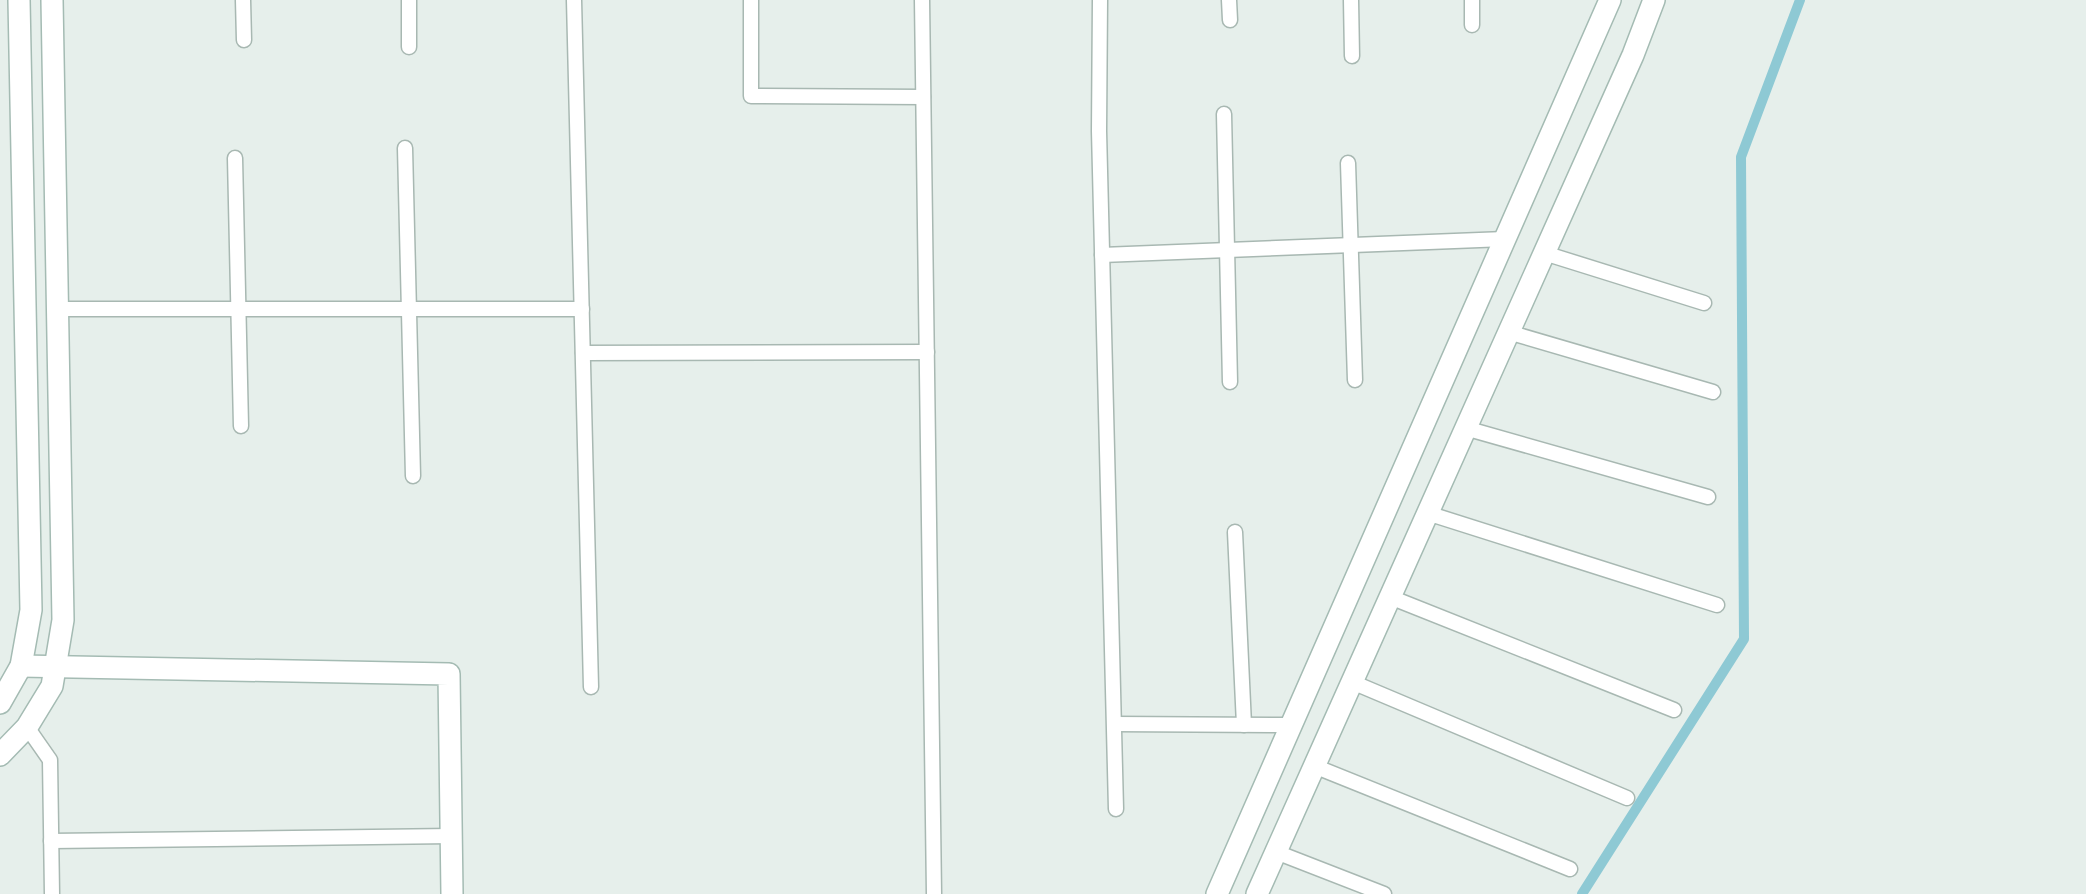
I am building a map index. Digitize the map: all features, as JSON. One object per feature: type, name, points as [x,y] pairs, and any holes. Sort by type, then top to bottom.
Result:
[{"type":"street","points":[[0,703],[21,666],[31,610],[19,0]]},
{"type":"street","points":[[0,755],[27,727],[52,687],[63,620],[52,0]]},
{"type":"street","points":[[1217,894],[1610,0]]},
{"type":"street","points":[[1257,894],[1633,55],[1654,0]]},
{"type":"street","points":[[21,666],[449,674],[452,894]]},
{"type":"lane","points":[[243,0],[244,40]]},
{"type":"lane","points":[[409,0],[409,47]]},
{"type":"lane","points":[[574,0],[591,687]]},
{"type":"lane","points":[[751,0],[751,96],[923,97]]},
{"type":"lane","points":[[922,0],[934,894]]},
{"type":"lane","points":[[1100,0],[1099,131],[1116,809]]},
{"type":"lane","points":[[1229,0],[1230,20]]},
{"type":"lane","points":[[1351,0],[1352,56]]},
{"type":"lane","points":[[1472,0],[1472,25]]},
{"type":"lane","points":[[1224,114],[1230,382]]},
{"type":"lane","points":[[405,148],[413,476]]},
{"type":"lane","points":[[235,158],[241,426]]},
{"type":"lane","points":[[1348,163],[1355,380]]},
{"type":"lane","points":[[1102,255],[1505,239]]},
{"type":"lane","points":[[1544,253],[1704,303]]},
{"type":"lane","points":[[58,309],[582,309]]},
{"type":"lane","points":[[1508,332],[1713,392]]},
{"type":"lane","points":[[583,353],[927,352]]},
{"type":"lane","points":[[1465,428],[1708,497]]},
{"type":"lane","points":[[1427,513],[1717,605]]},
{"type":"lane","points":[[1234,532],[1244,724]]},
{"type":"lane","points":[[1390,597],[1674,710]]},
{"type":"lane","points":[[1352,682],[1627,798]]},
{"type":"lane","points":[[1115,724],[1291,725]]},
{"type":"lane","points":[[27,727],[50,760],[52,894]]},
{"type":"lane","points":[[1314,766],[1570,869]]},
{"type":"lane","points":[[51,841],[452,836]]},
{"type":"lane","points":[[1276,852],[1384,894]]},
{"type":"waterway","points":[[1582,894],[1744,639],[1741,157],[1800,0]]}]
